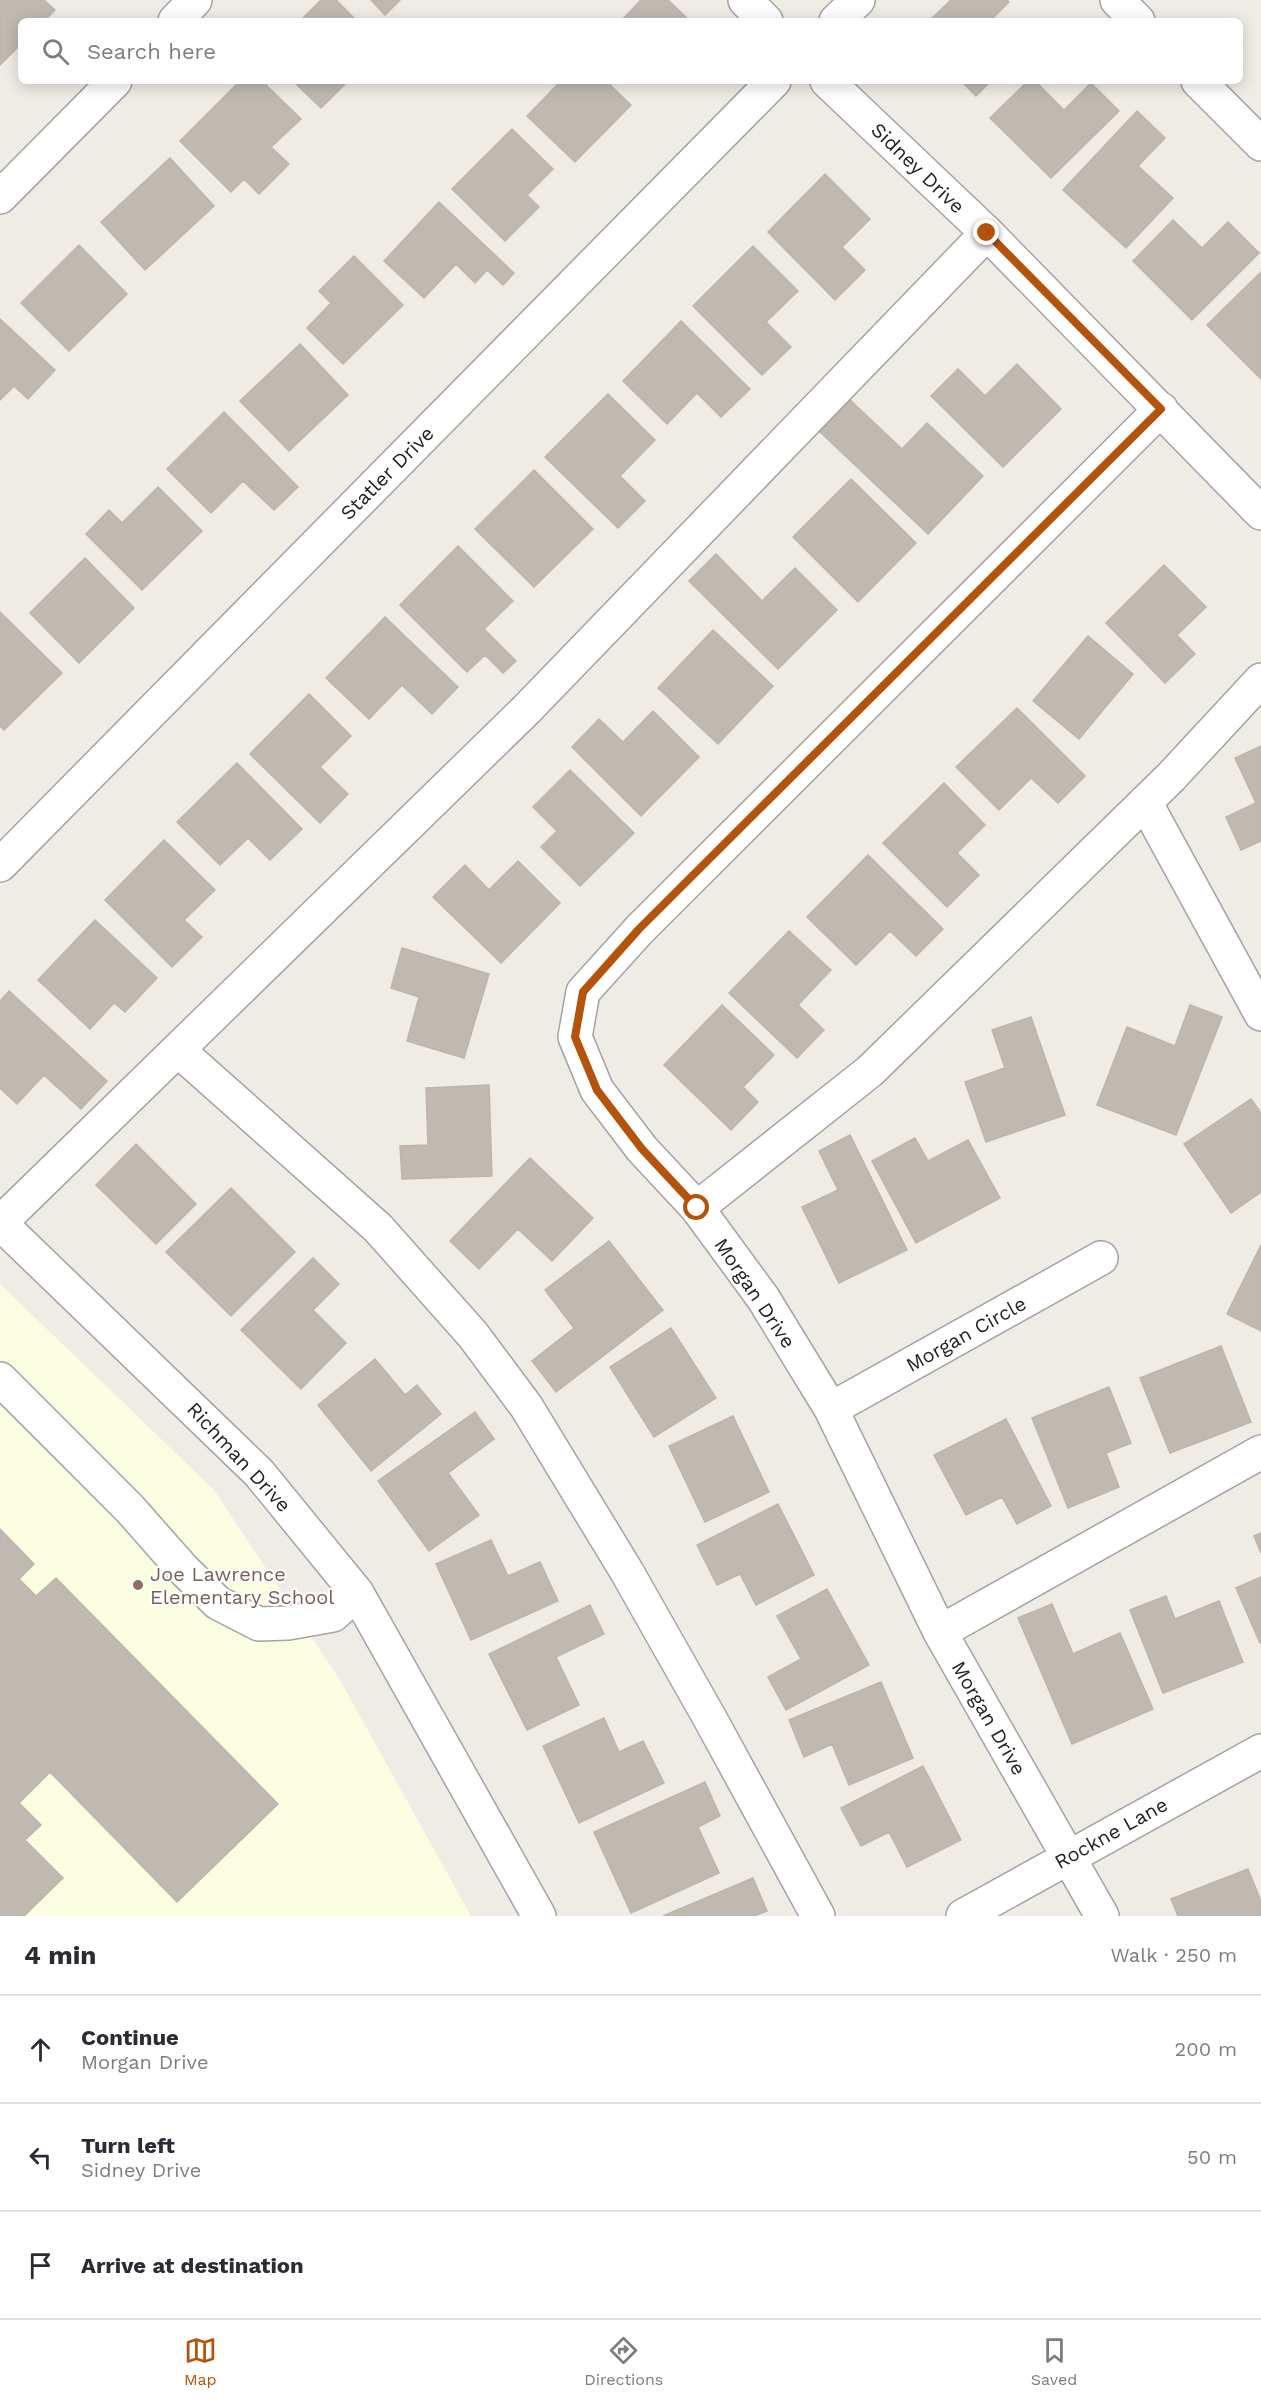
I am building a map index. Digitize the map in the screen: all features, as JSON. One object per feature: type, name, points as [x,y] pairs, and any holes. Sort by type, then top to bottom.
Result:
[{"type":"street","points":[[178,18],[195,0]]},
{"type":"street","points":[[745,0],[763,18]]},
{"type":"street","points":[[839,18],[858,0]]},
{"type":"street","points":[[1117,0],[1135,18]]},
{"type":"street","points":[[0,197],[112,84]]},
{"type":"street","name":"Statler Drive","points":[[0,865],[771,84]]},
{"type":"street","name":"Sidney Drive","points":[[830,84],[987,233],[1261,513]]},
{"type":"street","points":[[1201,84],[1261,144]]},
{"type":"street","points":[[0,1223],[526,710],[987,233]]},
{"type":"street","name":"Morgan Drive","points":[[1102,1916],[940,1632],[831,1409],[763,1298],[697,1208],[642,1149],[597,1090],[575,1037],[583,992],[639,929],[1161,409]]},
{"type":"street","points":[[697,1208],[870,1071],[1145,802],[1261,680]]},
{"type":"street","points":[[1145,802],[1261,1014]]},
{"type":"street","points":[[178,1050],[378,1228],[486,1352],[526,1406],[627,1572],[818,1916]]},
{"type":"street","name":"Richman Drive","points":[[0,1223],[259,1473],[357,1593],[539,1916]]},
{"type":"street","name":"Morgan Circle","points":[[831,1409],[1101,1258]]},
{"type":"street","points":[[0,1379],[130,1509],[183,1569],[218,1602],[259,1624],[288,1623],[333,1615],[357,1593]]},
{"type":"street","points":[[940,1632],[1261,1452]]},
{"type":"street","name":"Rockne Lane","points":[[963,1916],[1261,1751]]},
{"type":"shaded area","name":"Joe Lawrence Elementary School","points":[[0,1284],[214,1490],[340,1680],[471,1916],[0,1916]]},
{"type":"building","points":[[0,0],[44,0],[55,10],[47,18],[18,18],[18,47],[0,65]]},
{"type":"building","points":[[321,0],[336,0],[354,18],[303,18]]},
{"type":"building","points":[[371,0],[400,0],[385,15]]},
{"type":"building","points":[[641,0],[668,0],[687,18],[624,18]]},
{"type":"building","points":[[951,0],[1007,0],[1009,2],[993,18],[932,18]]},
{"type":"building","points":[[237,84],[265,84],[301,119],[271,147],[289,164],[259,194],[244,179],[231,192],[180,141]]},
{"type":"building","points":[[296,84],[345,84],[321,108]]},
{"type":"building","points":[[558,84],[609,84],[631,105],[575,162],[527,116]]},
{"type":"building","points":[[964,84],[988,84],[976,96]]},
{"type":"building","points":[[1025,84],[1038,84],[1064,110],[1092,84],[1119,111],[1051,178],[990,118]]},
{"type":"building","points":[[1137,111],[1165,138],[1138,166],[1173,198],[1126,248],[1063,190]]},
{"type":"building","points":[[512,129],[553,169],[527,195],[539,207],[505,241],[452,189]]},
{"type":"building","points":[[170,158],[214,206],[145,270],[101,222]]},
{"type":"building","points":[[825,174],[870,219],[842,247],[865,270],[835,300],[768,232]]},
{"type":"building","points":[[439,202],[514,273],[503,285],[487,270],[475,283],[456,264],[424,298],[384,261]]},
{"type":"building","points":[[1173,220],[1202,248],[1228,222],[1259,253],[1192,320],[1133,261]]},
{"type":"building","points":[[79,245],[127,294],[69,351],[21,303]]},
{"type":"building","points":[[753,246],[798,291],[766,322],[791,347],[762,375],[693,306]]},
{"type":"building","points":[[354,256],[403,305],[343,364],[307,328],[331,303],[319,291]]},
{"type":"building","points":[[1261,272],[1261,379],[1207,325]]},
{"type":"building","points":[[0,319],[55,370],[28,399],[14,386],[0,400]]},
{"type":"building","points":[[681,321],[750,389],[721,417],[697,393],[667,424],[623,381]]},
{"type":"building","points":[[300,344],[348,395],[289,451],[240,401]]},
{"type":"building","points":[[1017,364],[1061,409],[1003,467],[931,396],[958,369],[985,396]]},
{"type":"building","points":[[608,394],[655,440],[620,476],[645,501],[618,528],[545,457]]},
{"type":"building","points":[[849,399],[902,449],[927,423],[983,476],[928,534],[819,431]]},
{"type":"building","points":[[224,412],[298,487],[274,510],[243,481],[211,513],[167,469]]},
{"type":"building","points":[[534,470],[593,529],[534,587],[475,529]]},
{"type":"building","points":[[851,479],[916,543],[858,602],[793,537]]},
{"type":"building","points":[[158,487],[202,531],[142,590],[86,534],[109,510],[122,523]]},
{"type":"building","points":[[458,546],[513,601],[484,629],[516,661],[503,673],[485,655],[467,672],[400,605]]},
{"type":"building","points":[[716,554],[762,601],[795,568],[837,610],[778,669],[689,581]]},
{"type":"building","points":[[85,558],[134,608],[79,663],[30,613]]},
{"type":"building","points":[[1164,565],[1206,607],[1177,635],[1195,654],[1165,683],[1106,623]]},
{"type":"building","points":[[0,612],[62,673],[4,730],[0,726]]},
{"type":"building","points":[[385,617],[458,687],[432,714],[402,685],[369,719],[326,678]]},
{"type":"building","points":[[713,630],[773,686],[718,744],[658,688]]},
{"type":"building","points":[[1088,636],[1133,674],[1079,739],[1033,701]]},
{"type":"building","points":[[309,694],[351,736],[320,767],[348,794],[320,823],[250,754]]},
{"type":"building","points":[[1017,708],[1085,776],[1058,803],[1031,778],[999,810],[956,767]]},
{"type":"building","points":[[653,711],[699,757],[641,816],[572,747],[599,719],[623,742]]},
{"type":"building","points":[[1261,746],[1261,841],[1241,850],[1226,817],[1256,803],[1235,758]]},
{"type":"building","points":[[237,763],[302,829],[270,860],[248,838],[220,865],[177,822]]},
{"type":"building","points":[[570,770],[634,833],[580,886],[541,847],[557,831],[533,807]]},
{"type":"building","points":[[944,783],[985,825],[957,853],[979,875],[947,907],[883,843]]},
{"type":"building","points":[[164,840],[215,890],[184,920],[202,937],[172,967],[105,900]]},
{"type":"building","points":[[868,855],[943,929],[916,956],[890,931],[856,965],[807,917]]},
{"type":"building","points":[[518,861],[560,903],[501,963],[433,897],[465,865],[489,890]]},
{"type":"building","points":[[95,920],[157,978],[125,1012],[114,1003],[90,1029],[38,980]]},
{"type":"building","points":[[789,931],[831,970],[798,1005],[824,1030],[797,1058],[729,993]]},
{"type":"building","points":[[402,948],[489,974],[464,1058],[407,1041],[419,997],[391,988]]},
{"type":"building","points":[[9,991],[107,1081],[81,1109],[44,1075],[17,1104],[0,1088],[0,1001]]},
{"type":"building","points":[[722,1005],[774,1055],[743,1087],[758,1102],[731,1130],[664,1065]]},
{"type":"building","points":[[1190,1005],[1222,1017],[1176,1135],[1097,1105],[1127,1027],[1175,1046]]},
{"type":"building","points":[[1031,1017],[1065,1115],[986,1142],[965,1082],[1005,1068],[992,1030]]},
{"type":"building","points":[[489,1085],[492,1176],[402,1179],[400,1146],[428,1145],[426,1088]]},
{"type":"building","points":[[1251,1099],[1261,1113],[1261,1192],[1231,1213],[1184,1144]]},
{"type":"building","points":[[850,1135],[907,1250],[839,1283],[802,1207],[838,1190],[819,1151]]},
{"type":"building","points":[[915,1138],[928,1161],[968,1140],[1000,1198],[916,1243],[872,1161]]},
{"type":"building","points":[[136,1144],[196,1204],[156,1244],[96,1185]]},
{"type":"building","points":[[530,1158],[593,1218],[552,1261],[518,1229],[479,1269],[450,1241]]},
{"type":"building","points":[[231,1188],[295,1252],[231,1316],[166,1252]]},
{"type":"building","points":[[609,1241],[663,1310],[556,1392],[532,1361],[574,1328],[545,1290]]},
{"type":"building","points":[[1261,1245],[1261,1331],[1227,1314]]},
{"type":"building","points":[[313,1258],[339,1284],[313,1310],[346,1343],[301,1389],[241,1330]]},
{"type":"building","points":[[671,1328],[716,1398],[654,1437],[610,1367]]},
{"type":"building","points":[[1221,1346],[1251,1422],[1170,1453],[1140,1378]]},
{"type":"building","points":[[375,1359],[405,1395],[417,1385],[441,1414],[371,1471],[318,1405]]},
{"type":"building","points":[[1109,1387],[1131,1443],[1106,1453],[1119,1487],[1068,1508],[1032,1418]]},
{"type":"building","points":[[475,1412],[494,1439],[448,1473],[479,1515],[429,1551],[378,1481]]},
{"type":"building","points":[[733,1416],[769,1492],[705,1522],[669,1446]]},
{"type":"building","points":[[1006,1419],[1051,1506],[1017,1524],[1002,1497],[966,1515],[934,1455]]},
{"type":"building","points":[[778,1504],[814,1575],[756,1605],[740,1574],[717,1585],[697,1545]]},
{"type":"building","points":[[0,1529],[34,1564],[19,1579],[36,1596],[56,1578],[278,1804],[177,1902],[50,1772],[19,1803],[41,1825],[25,1840],[63,1878],[24,1916],[0,1916]]},
{"type":"building","points":[[1261,1533],[1261,1553],[1254,1536]]},
{"type":"building","points":[[491,1540],[508,1576],[540,1562],[558,1601],[471,1640],[436,1564]]},
{"type":"building","points":[[1261,1577],[1261,1643],[1260,1643],[1236,1588]]},
{"type":"building","points":[[827,1589],[869,1665],[786,1710],[768,1677],[801,1659],[777,1616]]},
{"type":"building","points":[[1166,1596],[1175,1619],[1219,1601],[1243,1662],[1163,1693],[1130,1610]]},
{"type":"building","points":[[1052,1604],[1073,1654],[1120,1633],[1153,1709],[1072,1744],[1018,1618]]},
{"type":"building","points":[[590,1605],[604,1634],[556,1657],[579,1705],[527,1730],[489,1654]]},
{"type":"building","points":[[881,1682],[913,1758],[849,1785],[832,1744],[804,1757],[789,1720]]},
{"type":"building","points":[[604,1718],[619,1752],[643,1741],[664,1783],[579,1823],[543,1746]]},
{"type":"building","points":[[923,1766],[961,1840],[907,1867],[889,1832],[861,1846],[841,1808]]},
{"type":"building","points":[[705,1782],[720,1816],[698,1827],[719,1873],[631,1913],[594,1832]]},
{"type":"building","points":[[1248,1869],[1261,1901],[1261,1916],[1178,1916],[1171,1899]]},
{"type":"building","points":[[753,1878],[767,1911],[754,1916],[663,1916]]},
{"type":"place","name":"Joe Lawrence Elementary School","points":[[138,1585]]},
{"type":"route","points":[[697,1208],[642,1149],[597,1090],[575,1037],[583,992],[639,929],[1161,409],[987,233]]}]
